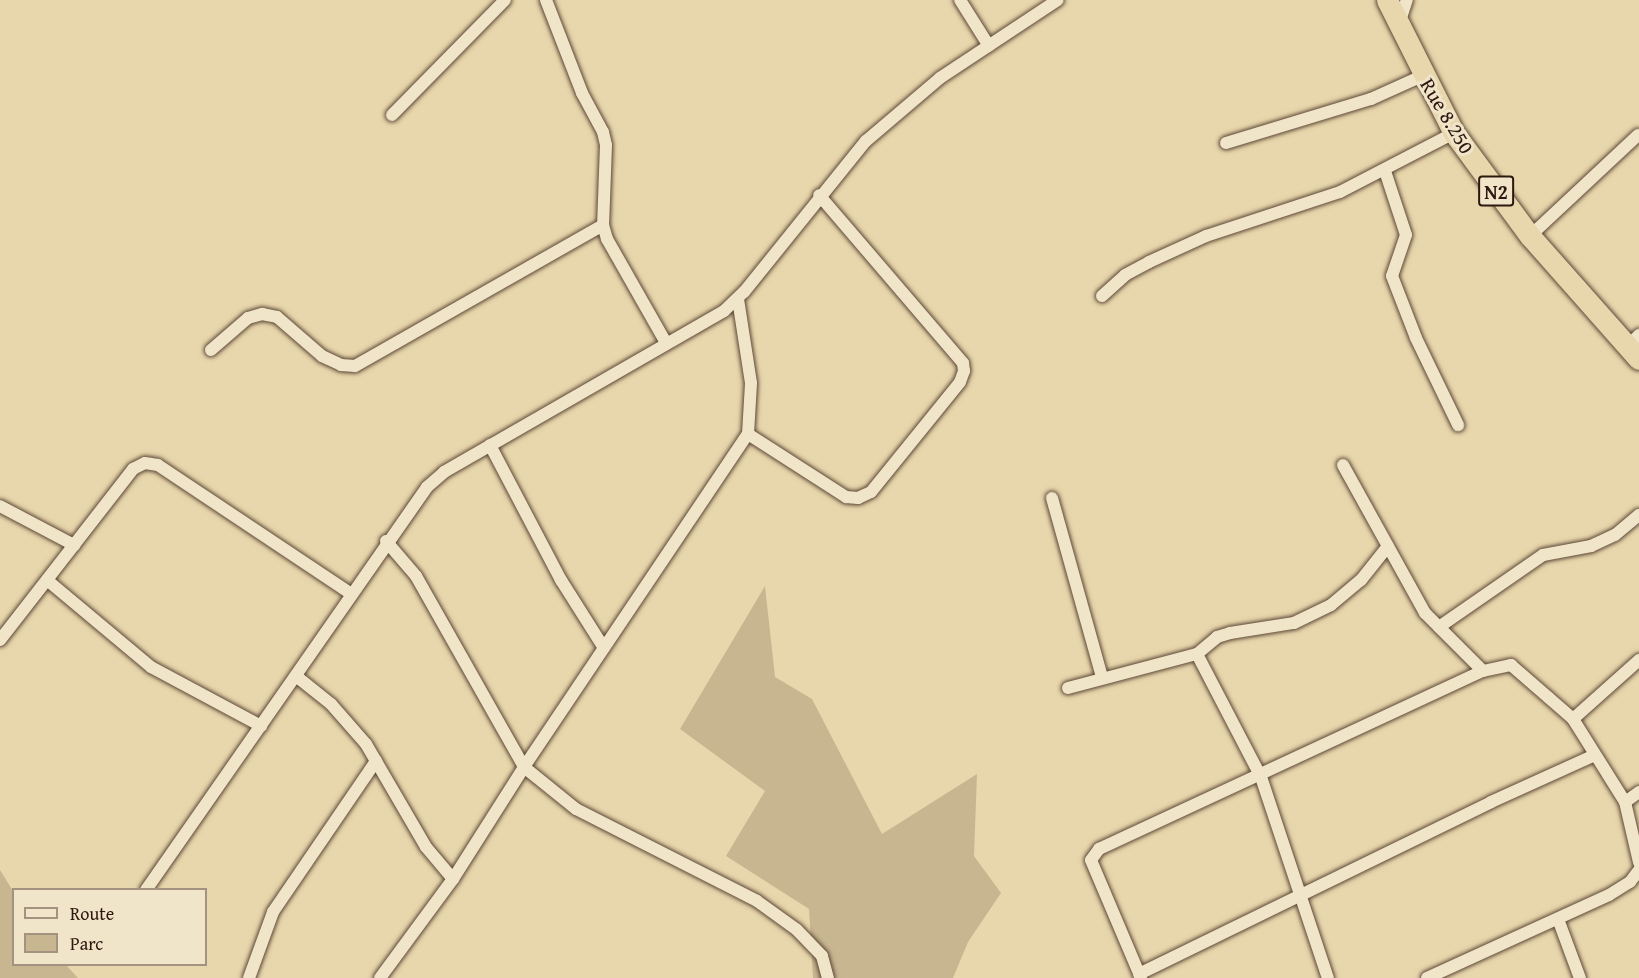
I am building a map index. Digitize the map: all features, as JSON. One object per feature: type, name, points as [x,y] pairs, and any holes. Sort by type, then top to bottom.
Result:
[{"type":"highway","name":"Rue 8.250","points":[[1387,0],[1422,76],[1454,133],[1530,236],[1635,347]]},
{"type":"street","points":[[392,115],[505,0]]},
{"type":"street","points":[[546,0],[582,93],[603,132],[606,145],[603,225],[666,344]]},
{"type":"street","points":[[960,0],[989,46]]},
{"type":"street","points":[[147,888],[296,676],[386,541],[427,487],[444,472],[724,311],[738,299],[819,195],[866,141],[901,110],[989,46],[1058,0]]},
{"type":"street","points":[[1399,25],[1407,0]]},
{"type":"street","points":[[1226,143],[1371,99],[1422,76]]},
{"type":"street","points":[[1102,296],[1125,275],[1206,236],[1340,192],[1385,171],[1454,133]]},
{"type":"street","points":[[1530,236],[1638,135]]},
{"type":"street","points":[[1385,171],[1406,236],[1392,276],[1416,338],[1458,425]]},
{"type":"street","points":[[748,434],[846,497],[858,498],[871,492],[960,382],[964,371],[963,363],[819,195]]},
{"type":"street","points":[[211,350],[248,318],[262,314],[277,317],[322,356],[341,365],[355,366],[603,225]]},
{"type":"street","points":[[380,978],[453,879],[525,767],[748,434],[752,383],[738,299]]},
{"type":"street","points":[[490,445],[561,580],[604,648]]},
{"type":"street","points":[[0,640],[133,469],[145,463],[158,465],[350,593]]},
{"type":"street","points":[[1343,465],[1425,613],[1483,671]]},
{"type":"street","points":[[1052,498],[1102,677]]},
{"type":"street","points":[[0,506],[74,544]]},
{"type":"street","points":[[1439,627],[1542,555],[1591,546],[1615,536],[1639,515]]},
{"type":"street","points":[[386,541],[416,576],[525,767],[576,809],[757,901],[797,930],[822,956],[828,978]]},
{"type":"street","points":[[1068,688],[1102,677],[1197,654],[1217,637],[1281,627],[1331,605],[1361,580],[1388,546]]},
{"type":"street","points":[[47,580],[151,667],[261,726]]},
{"type":"street","points":[[1197,654],[1240,729],[1261,777],[1328,978]]},
{"type":"street","points":[[1573,719],[1639,660]]},
{"type":"street","points":[[1595,755],[1299,895],[1140,976],[1091,860],[1099,849],[1261,777],[1483,671],[1511,665],[1573,719],[1625,802],[1639,862]]},
{"type":"street","points":[[296,676],[331,704],[376,761],[426,847],[453,879]]},
{"type":"street","points":[[249,978],[273,912],[376,761]]},
{"type":"street","points":[[1625,802],[1639,792]]},
{"type":"street","points":[[1427,978],[1609,895],[1630,882],[1639,870]]},
{"type":"street","points":[[1558,919],[1580,978]]},
{"type":"green space","points":[[765,586],[775,677],[812,699],[882,834],[977,774],[974,856],[1001,893],[968,942],[953,978],[813,978],[809,909],[726,856],[765,791],[680,729]]},
{"type":"green space","points":[[0,870],[12,889],[12,966],[67,966],[78,978],[0,978]]}]
